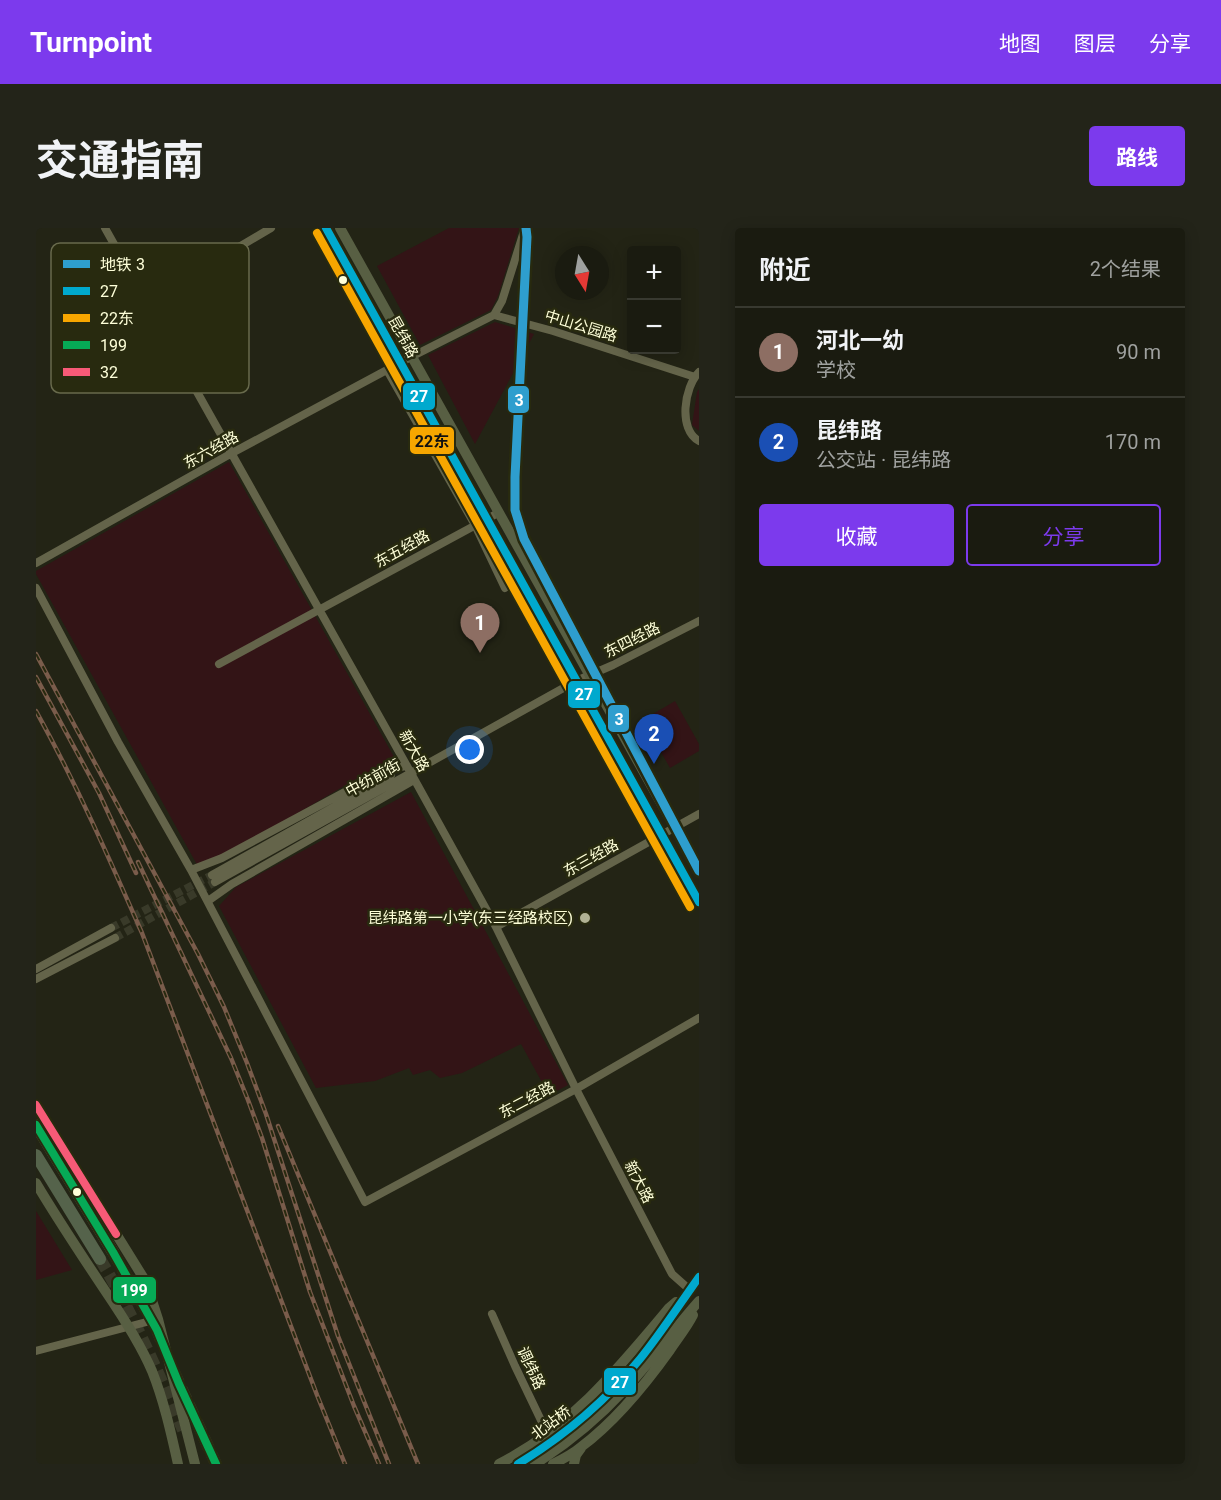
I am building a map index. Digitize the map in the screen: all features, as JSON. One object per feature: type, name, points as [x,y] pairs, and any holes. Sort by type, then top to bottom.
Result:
[{"type":"highway","points":[[36,1125],[113,1252]]},
{"type":"highway","points":[[36,1155],[100,1259]]},
{"type":"main road","name":"昆纬路","points":[[326,228],[699,902]]},
{"type":"main road","name":"昆纬路","points":[[340,228],[699,871]]},
{"type":"main road","points":[[36,1105],[146,1282],[158,1319],[195,1464]]},
{"type":"main road","points":[[36,1183],[129,1327],[152,1371],[161,1395],[178,1464]]},
{"type":"main road","points":[[673,1324],[699,1277]]},
{"type":"main road","points":[[499,1464],[529,1448],[562,1423],[601,1387],[669,1308],[690,1290]]},
{"type":"main road","points":[[673,1324],[699,1302]]},
{"type":"main road","points":[[559,1463],[581,1448],[612,1419],[657,1368],[688,1324],[699,1302]]},
{"type":"main road","name":"北站桥","points":[[518,1464],[562,1435],[604,1399],[673,1324]]},
{"type":"main road","name":"北站桥","points":[[535,1464],[572,1439],[625,1389],[673,1324]]},
{"type":"main road","points":[[574,1464],[581,1448]]},
{"type":"street","name":"新大路","points":[[105,228],[113,243]]},
{"type":"street","points":[[246,243],[271,228]]},
{"type":"street","points":[[494,315],[502,301],[525,228]]},
{"type":"street","name":"东六经路","points":[[36,563],[232,453],[494,315]]},
{"type":"street","name":"中山公园路","points":[[494,315],[697,374],[688,394],[685,411],[687,427],[693,438],[699,441]]},
{"type":"street","points":[[387,370],[475,525],[505,588]]},
{"type":"street","name":"新大路","points":[[198,393],[496,927],[576,1089],[672,1274],[690,1290]]},
{"type":"street","name":"东五经路","points":[[219,664],[498,513]]},
{"type":"street","points":[[36,588],[118,742],[208,901],[411,773]]},
{"type":"street","name":"东四经路","points":[[576,681],[614,665],[699,621]]},
{"type":"street","name":"中纺前街","points":[[411,773],[576,681]]},
{"type":"street","points":[[191,870],[222,858],[394,768],[411,773]]},
{"type":"street","points":[[213,878],[411,773]]},
{"type":"street","name":"东三经路","points":[[496,927],[699,814]]},
{"type":"street","name":"东二经路","points":[[208,901],[365,1202],[576,1089],[699,1018]]},
{"type":"street","points":[[36,969],[111,928]]},
{"type":"street","points":[[36,979],[115,938]]},
{"type":"street","name":"调纬路","points":[[492,1314],[559,1463]]},
{"type":"street","points":[[36,1352],[158,1319]]},
{"type":"shaded area","points":[[449,228],[519,228],[498,296],[491,310],[420,345],[377,266]]},
{"type":"shaded area","points":[[495,322],[534,334],[475,444],[428,355]]},
{"type":"shaded area","points":[[699,389],[699,431],[692,425]]},
{"type":"shaded area","points":[[229,462],[394,757],[200,870],[36,571]]},
{"type":"shaded area","points":[[675,701],[699,744],[699,751],[670,768],[643,720]]},
{"type":"shaded area","points":[[411,792],[568,1085],[549,1095],[521,1044],[462,1073],[440,1078],[430,1070],[413,1075],[409,1068],[375,1081],[316,1088],[219,906],[236,887]]},
{"type":"shaded area","points":[[36,1211],[72,1270],[36,1280]]},
{"type":"tunnel","points":[[111,928],[212,875]]},
{"type":"tunnel","points":[[115,938],[215,882]]},
{"type":"tunnel","points":[[113,1252],[161,1340]]},
{"type":"tunnel","points":[[100,1259],[134,1322],[183,1430]]},
{"type":"tunnel","points":[[174,1372],[216,1464]]},
{"type":"railway","points":[[36,654],[198,954],[224,1007],[266,1114],[338,1336],[389,1464]]},
{"type":"railway","points":[[36,677],[99,793],[136,873]]},
{"type":"railway","points":[[36,711],[105,849],[142,933],[345,1464]]},
{"type":"railway","points":[[138,862],[231,1058],[248,1100],[310,1292],[379,1464]]},
{"type":"railway","points":[[278,1126],[418,1464]]},
{"type":"metro line","name":"3","points":[[526,228],[515,510],[524,539],[699,871]]},
{"type":"transit line","name":"27","points":[[326,228],[699,902]]},
{"type":"transit line","name":"22东","points":[[317,233],[690,907]]},
{"type":"transit line","name":"32","points":[[36,1105],[116,1234]]},
{"type":"transit line","name":"199","points":[[36,1125],[157,1330],[216,1464]]},
{"type":"transit line","name":"27","points":[[518,1464],[568,1430],[613,1390],[648,1349],[699,1277]]},
{"type":"place","name":"河北一幼","points":[[480,653]]},
{"type":"place","name":"昆纬路","points":[[654,764]]},
{"type":"place","name":"昆纬路第一小学(东三经路校区)","points":[[585,918]]}]
